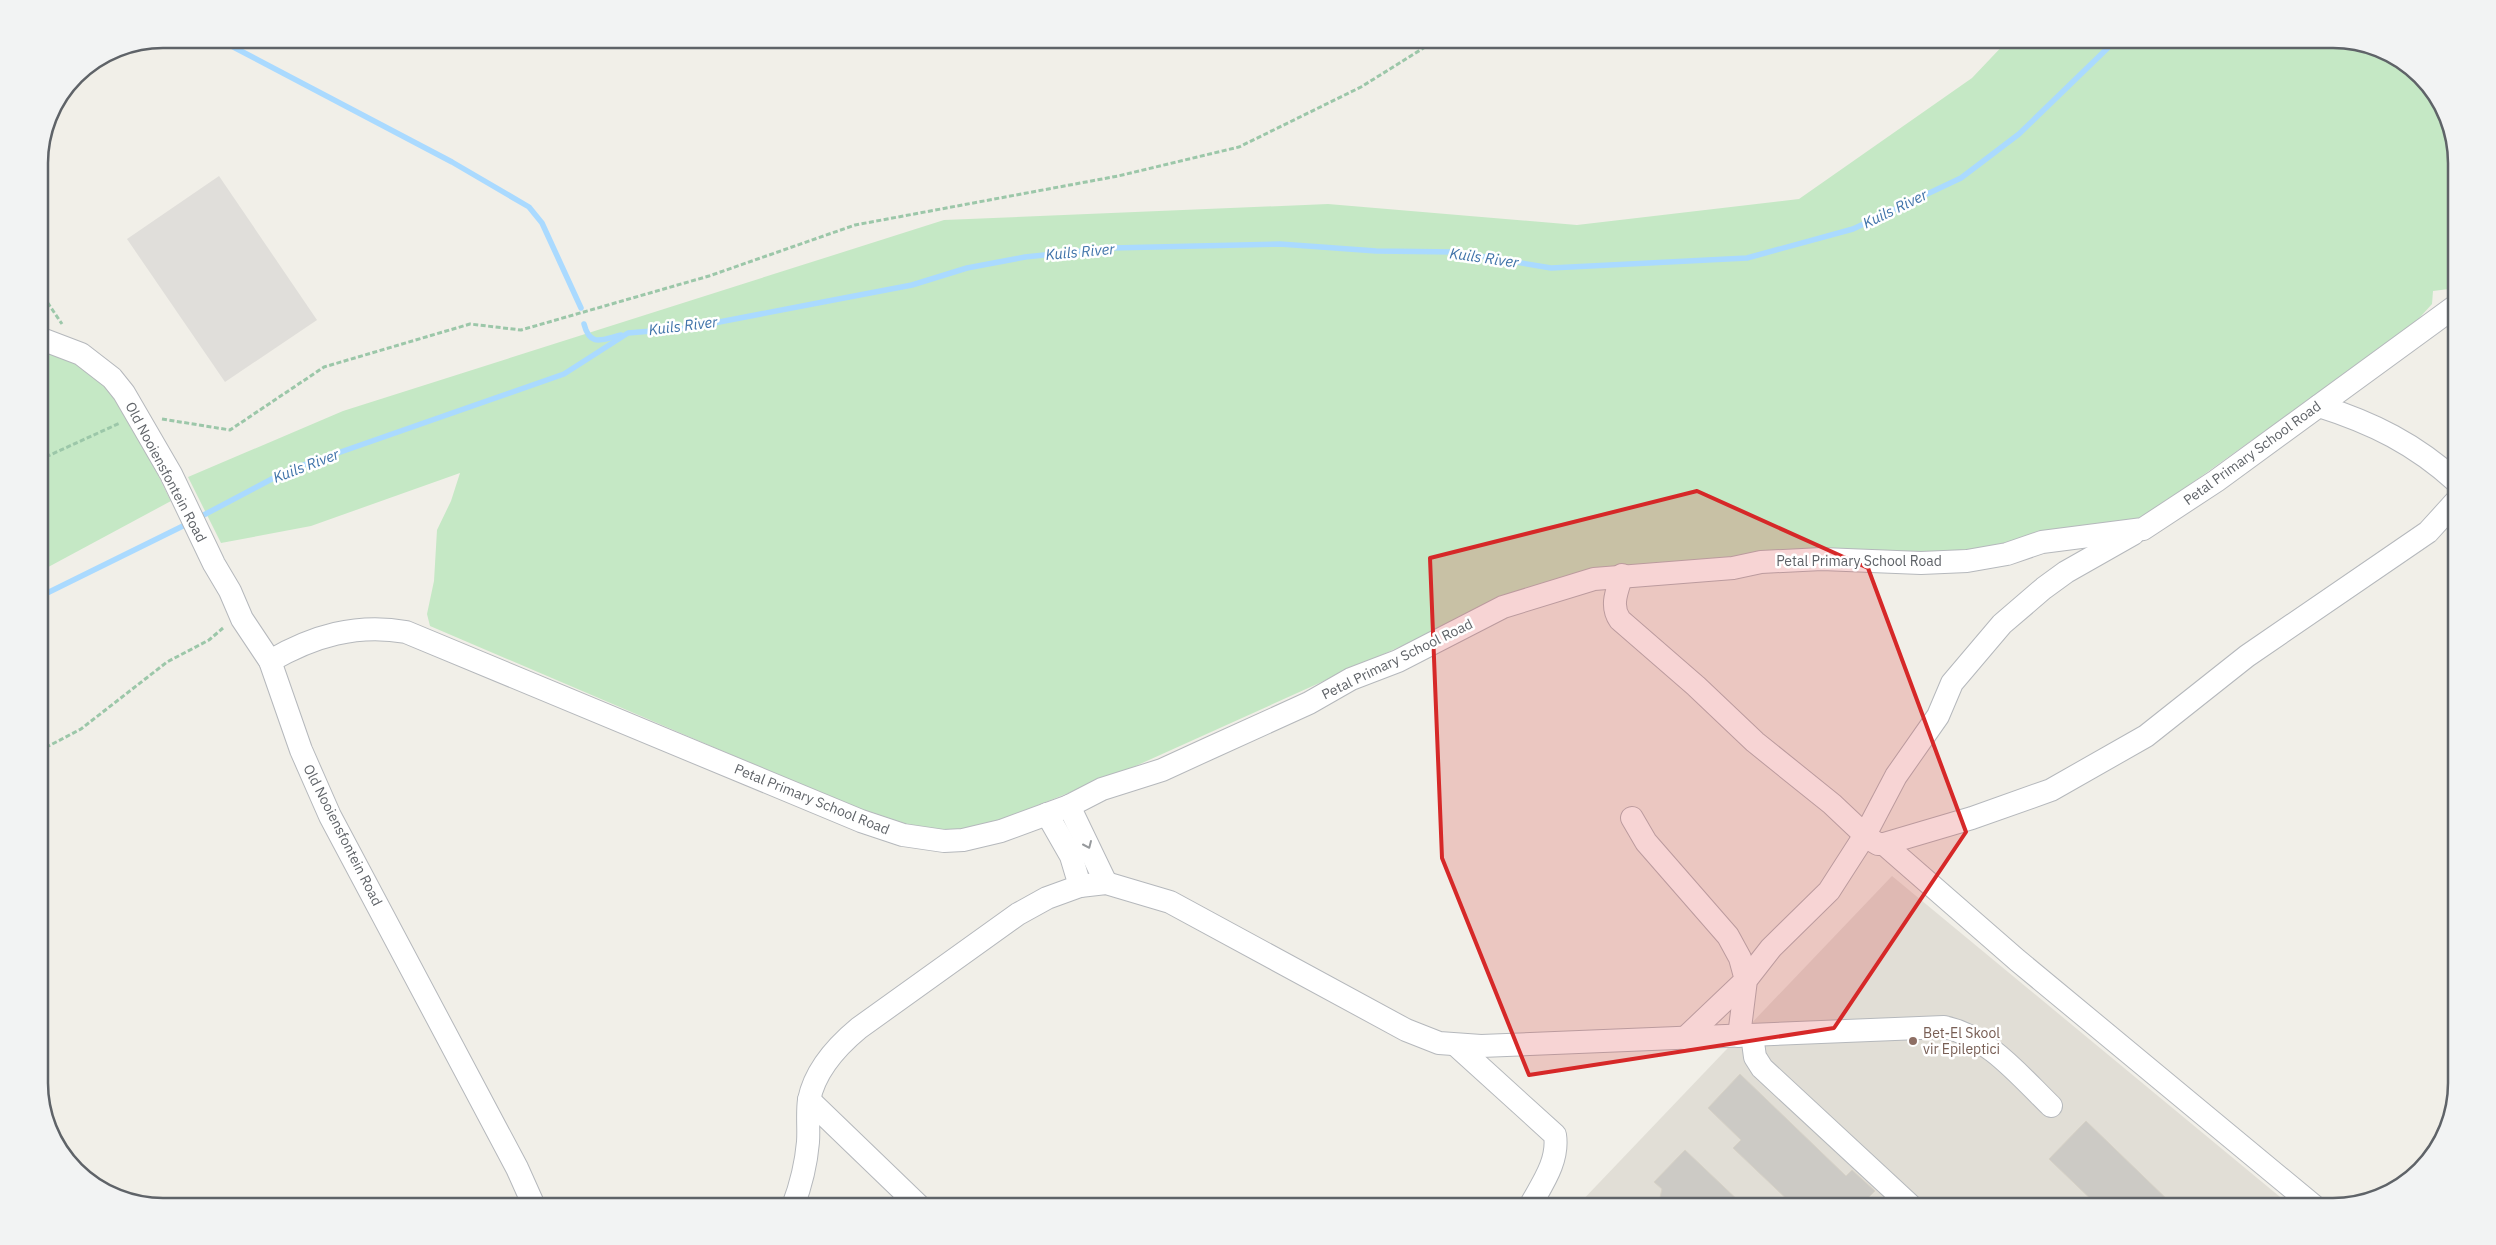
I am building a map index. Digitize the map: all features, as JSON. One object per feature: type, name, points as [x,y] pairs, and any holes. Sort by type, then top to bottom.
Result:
[{"type":"street","name":"Petal Primary School Road","points":[[270,661],[316,639],[341,631],[374,628],[406,632],[861,821],[896,833],[923,839],[963,840],[1000,831],[1069,806],[1102,789],[1162,770],[1270,722],[1351,679],[1398,661],[1503,607],[1594,579],[1622,575],[1733,568],[1761,562],[1822,558],[1920,563],[1967,561],[2007,554],[2042,542],[2143,529],[2216,481],[2448,313]]},
{"type":"street","name":"Old Nooiensfontein Road","points":[[48,341],[81,354],[112,378],[124,393],[171,474],[214,564],[230,591],[242,619],[270,661],[301,750],[330,816],[518,1168],[531,1198]]},
{"type":"street","points":[[2319,406],[2349,415],[2407,443],[2448,475]]},
{"type":"street","points":[[1874,839],[1972,818],[2051,790],[2146,736],[2248,656],[2428,532],[2448,510]]},
{"type":"street","points":[[1685,1038],[1746,980],[1771,948],[1829,891],[1874,839],[1896,776],[1938,716],[1952,683],[1992,636],[2013,614],[2052,582],[2143,529]]},
{"type":"street","points":[[1622,575],[1615,604],[1616,614],[1620,620],[1696,686],[1755,742],[2304,1198]]},
{"type":"street","points":[[1069,806],[1106,884]]},
{"type":"street","points":[[1047,814],[1070,856],[1080,886]]},
{"type":"street","points":[[1632,818],[1646,842],[1728,936],[1740,958],[1746,980],[1745,1035],[1762,1068],[1902,1198]]},
{"type":"street","points":[[796,1198],[802,1181],[808,1142],[809,1100],[821,1071],[834,1049],[859,1028],[1018,914],[1047,898],[1080,886],[1106,884],[1170,902],[1406,1030],[1439,1043],[1457,1046],[1944,1027],[1956,1029],[1972,1036],[1988,1047],[2052,1106]]},
{"type":"street","points":[[1457,1046],[1555,1135],[1557,1145],[1554,1158],[1534,1198]]},
{"type":"street","points":[[809,1100],[911,1198]]},
{"type":"path","points":[[48,456],[137,416],[230,430],[324,367],[470,324],[520,330],[709,276],[855,224],[1118,176],[1239,147],[1361,87],[1424,48]]},
{"type":"path","points":[[48,304],[81,354]]},
{"type":"path","points":[[48,746],[81,729],[168,662],[209,640],[226,626],[242,619]]},
{"type":"highlighted area","points":[[1697,491],[1868,568],[1966,832],[1834,1028],[1529,1075],[1442,858],[1430,558]]},
{"type":"shaded area","points":[[219,176],[317,320],[225,382],[127,239]]},
{"type":"shaded area","name":"Bet-El Skool vir Epileptici","points":[[1892,876],[2281,1198],[1585,1198]]},
{"type":"green space","points":[[2000,48],[2349,48],[2378,56],[2397,67],[2420,87],[2437,112],[2442,126],[2448,155],[2448,289],[2433,291],[2432,304],[2412,326],[2140,520],[1949,555],[1821,553],[1499,602],[1129,769],[993,823],[958,831],[919,830],[877,817],[430,626],[427,614],[434,581],[437,530],[451,501],[460,473],[311,526],[221,543],[188,477],[343,411],[944,220],[1328,204],[1577,225],[1799,199],[1972,78]]},
{"type":"green space","points":[[48,348],[65,355],[105,387],[135,430],[171,501],[48,567]]},
{"type":"building","points":[[1740,1074],[1846,1176],[1852,1170],[1875,1191],[1868,1198],[1786,1198],[1733,1148],[1741,1140],[1708,1108]]},
{"type":"building","points":[[2086,1121],[2166,1198],[2090,1198],[2049,1159]]},
{"type":"building","points":[[1685,1150],[1736,1198],[1660,1198],[1662,1189],[1654,1182]]},
{"type":"waterway","points":[[235,48],[452,162],[529,207],[542,223],[581,308]]},
{"type":"waterway","name":"Kuils River","points":[[198,518],[289,470],[564,374],[628,333],[688,328],[912,285],[967,268],[1025,257],[1112,248],[1280,244],[1376,251],[1455,252],[1551,268],[1747,258],[1853,229],[1961,178],[2019,134],[2108,48]]},
{"type":"waterway","points":[[584,324],[587,332],[594,339],[603,340],[621,335]]},
{"type":"waterway","name":"Kuils River","points":[[48,593],[189,523]]},
{"type":"place","name":"Bet-El Skool vir Epileptici","points":[[1913,1041]]}]
